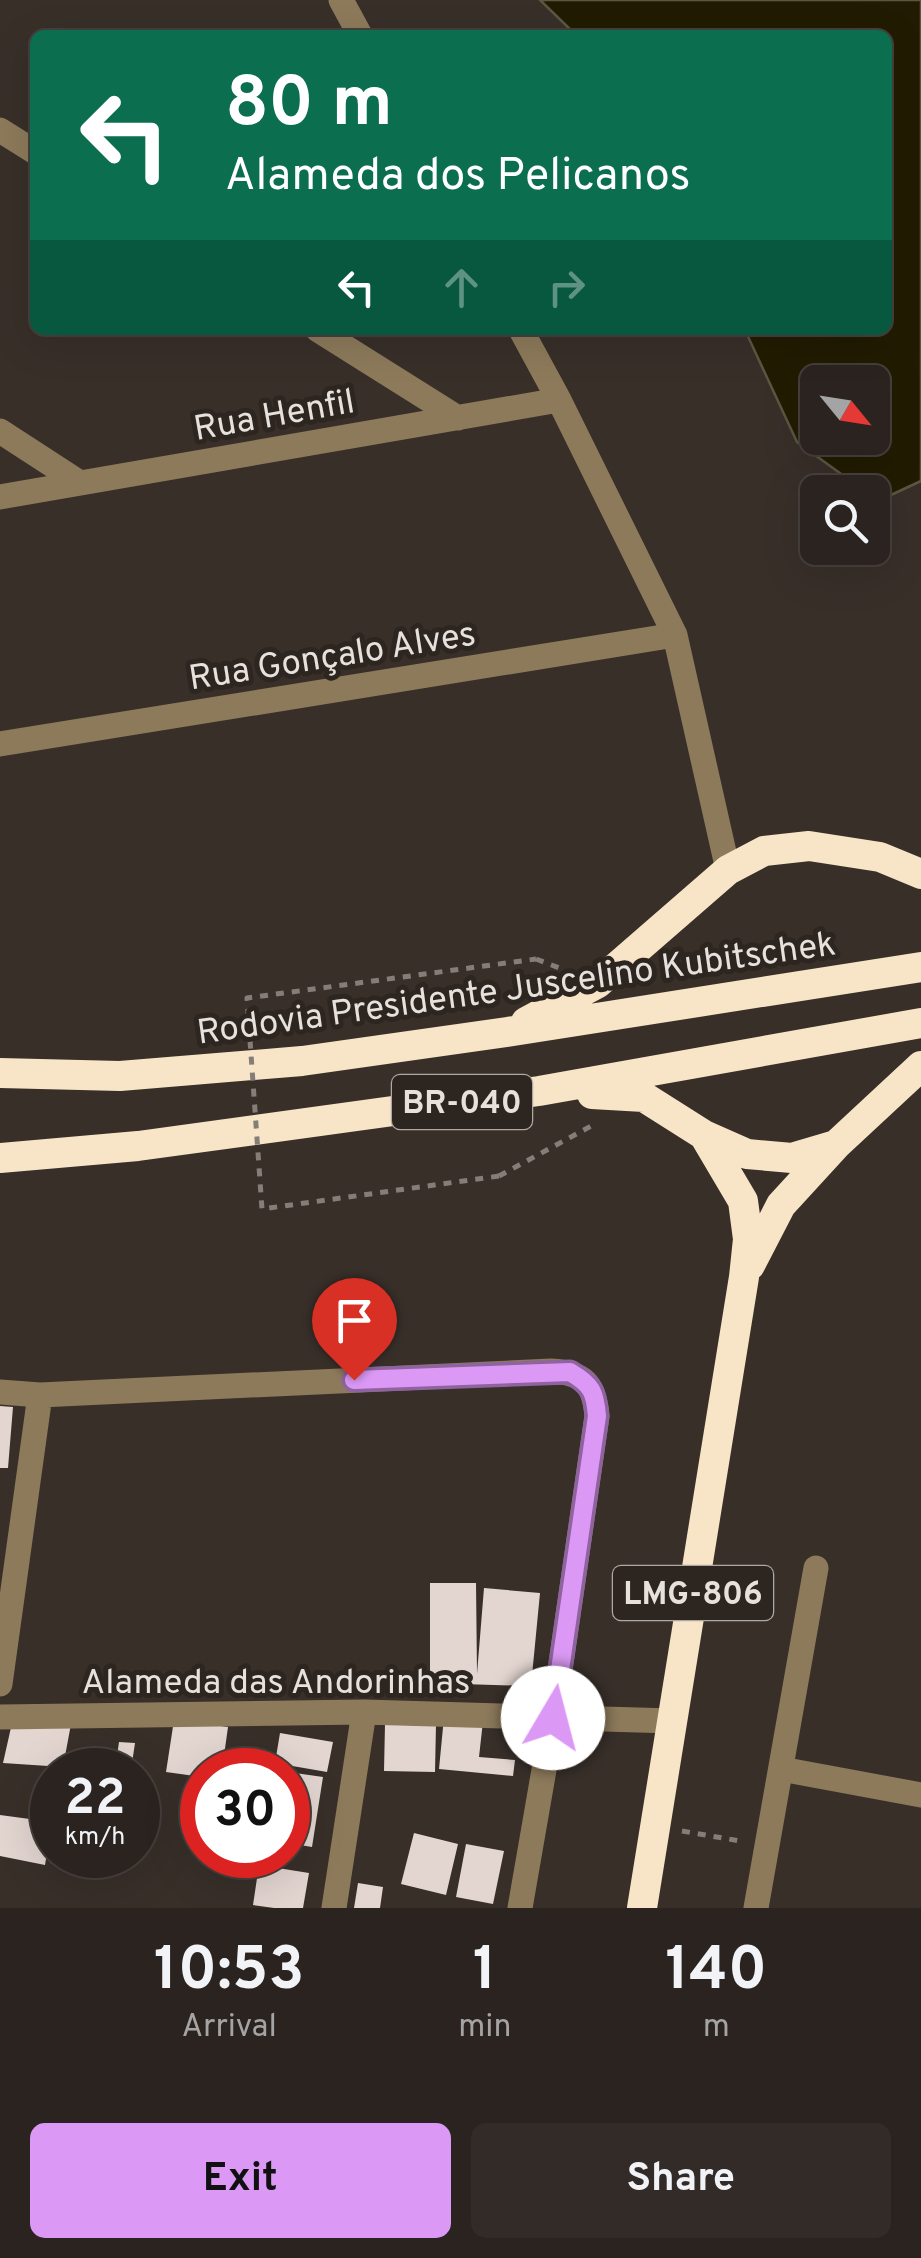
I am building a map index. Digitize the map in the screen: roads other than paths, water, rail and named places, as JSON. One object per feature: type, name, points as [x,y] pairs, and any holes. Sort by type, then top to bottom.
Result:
[{"type":"highway","points":[[507,1032],[598,983],[728,870],[764,851],[809,846],[880,857],[921,874]]},
{"type":"highway","name":"Rodovia Presidente Juscelino Kubitschek","points":[[0,1073],[120,1076],[302,1061],[921,967]]},
{"type":"highway","name":"BR-040","points":[[0,1158],[138,1146],[539,1091],[921,1023]]},
{"type":"highway","points":[[539,1091],[644,1097],[704,1135],[746,1154],[792,1158],[836,1145],[921,1066]]},
{"type":"highway","name":"LMG-806","points":[[642,1908],[748,1239],[743,1201],[704,1135]]},
{"type":"highway","name":"LMG-806","points":[[744,1277],[781,1205],[836,1145]]},
{"type":"street","points":[[339,3],[357,30]]},
{"type":"street","points":[[0,130],[30,149]]},
{"type":"street","points":[[326,335],[458,418]]},
{"type":"street","points":[[524,335],[675,635],[728,870]]},
{"type":"street","name":"Rua Henfil","points":[[0,497],[559,400]]},
{"type":"street","points":[[0,431],[80,483]]},
{"type":"street","name":"Rua Gonçalo Alves","points":[[0,744],[675,635]]},
{"type":"street","points":[[0,1392],[40,1394],[550,1371],[570,1372],[585,1381],[595,1395],[597,1416],[553,1718],[520,1908]]},
{"type":"street","points":[[0,1684],[40,1394]]},
{"type":"street","points":[[756,1908],[816,1568]]},
{"type":"street","points":[[334,1908],[364,1712]]},
{"type":"street","name":"Alameda das Andorinhas","points":[[0,1717],[364,1712],[673,1721]]},
{"type":"street","points":[[781,1768],[921,1794]]}]
